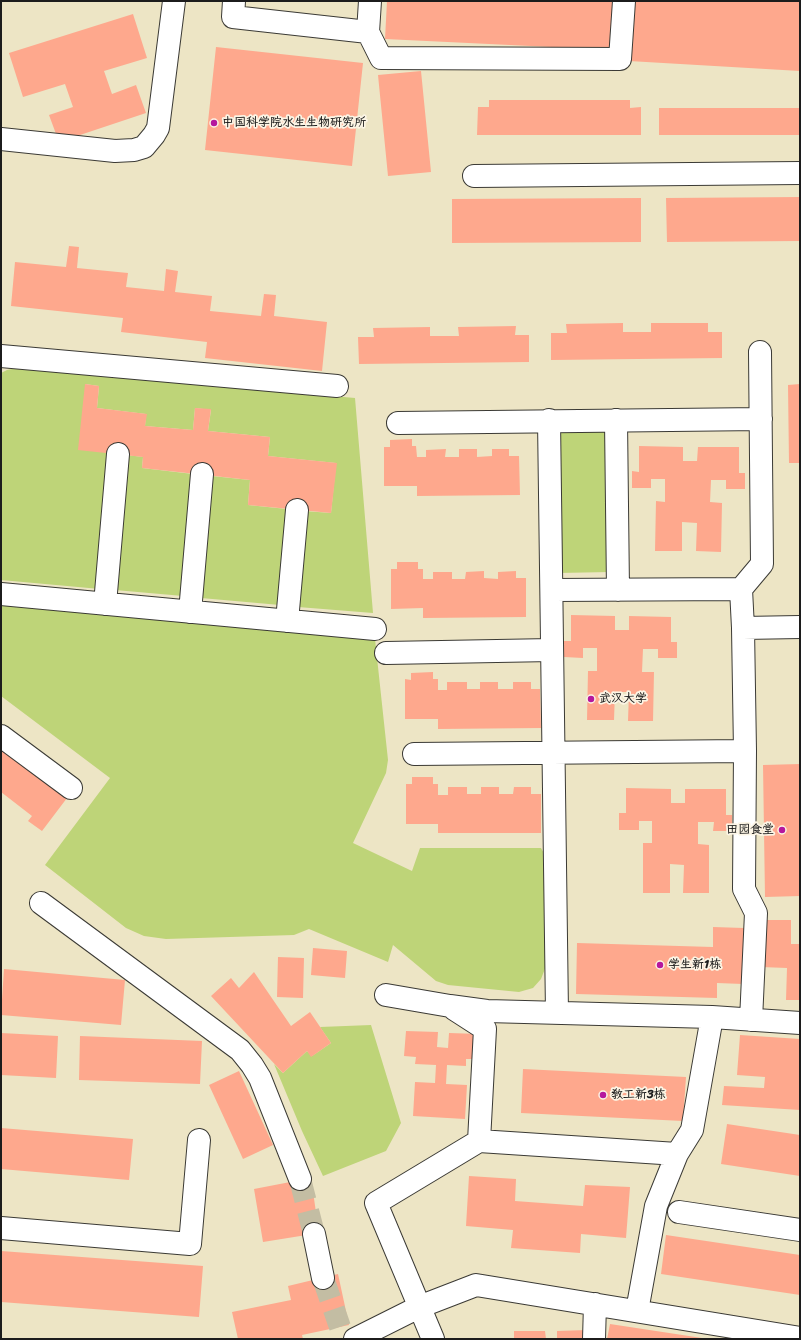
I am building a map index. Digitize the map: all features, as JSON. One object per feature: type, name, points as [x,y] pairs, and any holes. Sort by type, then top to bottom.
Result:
[{"type":"street","points":[[1,139],[115,151],[134,150],[144,146],[154,136],[158,128],[174,1]]},
{"type":"street","points":[[234,1],[233,17],[368,32]]},
{"type":"street","points":[[370,1],[368,32],[381,58],[620,59],[624,1]]},
{"type":"street","points":[[474,176],[800,173]]},
{"type":"street","points":[[751,1020],[756,913],[744,889],[745,751],[741,589],[762,564],[760,352]]},
{"type":"street","points":[[1,356],[337,386]]},
{"type":"street","points":[[398,423],[761,418]]},
{"type":"street","points":[[549,420],[557,1013]]},
{"type":"street","points":[[616,420],[618,590]]},
{"type":"street","points":[[105,604],[118,454]]},
{"type":"street","points":[[190,612],[202,474]]},
{"type":"street","points":[[287,621],[296,510]]},
{"type":"street","points":[[552,590],[741,589]]},
{"type":"street","points":[[1,594],[375,629]]},
{"type":"street","points":[[743,628],[800,627]]},
{"type":"street","points":[[386,653],[552,650]]},
{"type":"street","points":[[1,736],[71,788]]},
{"type":"street","points":[[414,754],[745,751]]},
{"type":"street","points":[[41,903],[240,1050],[252,1064],[260,1078],[300,1179]]},
{"type":"street","points":[[386,995],[487,1011],[712,1017],[800,1023]]},
{"type":"street","points":[[450,1006],[485,1029],[479,1141]]},
{"type":"street","points":[[637,1311],[656,1206],[677,1154],[692,1130],[712,1017]]},
{"type":"street","points":[[1,1228],[190,1244],[199,1140]]},
{"type":"street","points":[[433,1339],[376,1203],[479,1141],[677,1154]]},
{"type":"street","points":[[679,1212],[800,1230]]},
{"type":"street","points":[[314,1234],[323,1278]]},
{"type":"street","points":[[347,1335],[476,1285],[800,1338]]},
{"type":"street","points":[[594,1339],[595,1304]]},
{"type":"green space","points":[[16,368],[355,398],[373,613],[298,607],[304,511],[331,513],[336,463],[268,456],[270,437],[208,431],[211,410],[195,408],[193,430],[145,426],[146,414],[97,408],[99,386],[85,384],[112,453],[100,589],[1,580],[1,373]]},
{"type":"green space","points":[[556,429],[609,429],[610,572],[558,573]]},
{"type":"green space","points":[[127,455],[143,457],[142,468],[193,474],[183,596],[115,590]]},
{"type":"green space","points":[[212,476],[250,480],[248,505],[287,509],[280,605],[201,598]]},
{"type":"green space","points":[[1,605],[375,639],[388,760],[386,773],[353,843],[412,871],[420,848],[541,848],[547,859],[546,966],[541,979],[533,988],[519,992],[448,985],[436,981],[393,945],[388,962],[309,929],[294,935],[166,939],[144,936],[126,928],[45,865],[110,778],[1,696]]},
{"type":"green space","points":[[371,1025],[401,1123],[386,1151],[323,1176],[302,1131],[274,1064],[283,1073],[307,1051],[312,1056],[331,1043],[320,1027]]},
{"type":"building","points":[[387,1],[616,1],[614,50],[385,39]]},
{"type":"building","points":[[633,1],[800,1],[800,71],[629,61]]},
{"type":"building","points":[[133,14],[147,58],[104,71],[112,94],[136,85],[146,113],[59,142],[49,115],[73,107],[65,84],[23,97],[9,53]]},
{"type":"building","points":[[216,47],[363,63],[352,166],[205,150]]},
{"type":"building","points":[[421,71],[431,172],[388,176],[378,75]]},
{"type":"building","points":[[489,100],[630,100],[630,108],[641,107],[641,135],[477,135],[478,107],[489,107]]},
{"type":"building","points":[[659,108],[800,108],[800,135],[659,135]]},
{"type":"building","points":[[800,197],[800,241],[667,242],[666,198]]},
{"type":"building","points":[[641,198],[641,242],[452,243],[452,199]]},
{"type":"building","points":[[69,246],[79,247],[77,268],[128,273],[126,287],[164,291],[166,269],[178,271],[175,292],[212,296],[210,311],[261,316],[264,294],[276,295],[274,316],[327,322],[322,371],[205,358],[207,342],[121,332],[123,318],[11,306],[15,262],[66,267]]},
{"type":"building","points":[[623,323],[623,332],[651,332],[651,323],[708,323],[708,332],[722,332],[722,358],[551,360],[551,333],[567,333],[566,324]]},
{"type":"building","points":[[516,326],[515,335],[529,335],[529,362],[359,364],[358,337],[374,337],[373,328],[430,327],[430,336],[459,336],[458,327]]},
{"type":"building","points":[[85,384],[99,386],[97,408],[147,414],[145,426],[193,430],[195,408],[211,409],[208,431],[270,437],[268,456],[337,463],[331,513],[248,505],[250,480],[142,468],[143,457],[78,450]]},
{"type":"building","points":[[800,384],[800,463],[789,463],[788,385]]},
{"type":"building","points":[[412,439],[412,446],[416,446],[417,457],[426,457],[426,450],[446,449],[445,457],[459,457],[459,449],[477,449],[477,457],[492,456],[492,449],[509,449],[509,456],[519,456],[520,495],[417,496],[417,486],[384,486],[384,447],[390,447],[390,440]]},
{"type":"building","points":[[639,446],[683,447],[683,461],[697,461],[698,447],[739,447],[739,473],[745,473],[745,489],[726,489],[726,480],[711,480],[710,502],[722,503],[721,552],[696,551],[697,523],[682,522],[682,551],[655,551],[656,501],[665,502],[665,479],[651,479],[651,488],[632,488],[632,471],[639,472]]},
{"type":"building","points":[[397,562],[418,562],[418,569],[423,569],[423,579],[433,579],[433,572],[452,572],[452,579],[465,579],[466,572],[484,571],[484,578],[498,579],[498,572],[516,571],[516,578],[526,578],[526,617],[423,618],[423,608],[391,609],[391,569],[397,569]]},
{"type":"building","points":[[571,615],[615,616],[615,630],[629,630],[629,616],[671,617],[671,642],[677,642],[677,658],[658,658],[658,649],[643,649],[642,672],[654,672],[653,721],[628,721],[629,692],[615,692],[614,720],[587,720],[588,671],[597,671],[597,648],[583,648],[583,658],[564,657],[564,641],[571,641]]},
{"type":"building","points":[[433,672],[433,679],[438,679],[438,690],[447,690],[447,682],[467,682],[467,689],[480,689],[480,682],[498,682],[498,689],[513,689],[513,682],[531,682],[531,689],[540,689],[541,728],[438,729],[438,719],[405,719],[405,679],[411,680],[411,673]]},
{"type":"building","points":[[1,747],[67,798],[42,831],[28,821],[32,816],[1,792]]},
{"type":"building","name":"田园食堂","points":[[800,764],[800,896],[765,897],[763,765]]},
{"type":"building","points":[[412,777],[433,777],[433,784],[438,784],[438,795],[448,795],[448,787],[467,787],[467,794],[481,794],[481,787],[499,787],[499,794],[513,794],[514,787],[531,787],[531,794],[541,794],[541,833],[438,833],[438,824],[406,824],[406,784],[412,784]]},
{"type":"building","points":[[626,788],[671,789],[671,803],[685,803],[685,789],[726,789],[726,815],[732,815],[732,831],[713,831],[714,822],[698,822],[698,844],[709,845],[709,893],[683,893],[684,865],[670,864],[670,893],[643,893],[643,843],[652,843],[652,821],[639,821],[639,830],[619,830],[619,813],[626,813]]},
{"type":"building","points":[[762,920],[791,920],[791,944],[800,944],[800,1000],[786,1000],[787,968],[761,967]]},
{"type":"building","name":"学生新1栋","points":[[713,927],[744,928],[743,984],[717,983],[717,998],[576,994],[577,943],[713,947]]},
{"type":"building","points":[[313,948],[347,951],[345,978],[311,975]]},
{"type":"building","points":[[278,957],[304,958],[303,998],[277,997]]},
{"type":"building","points":[[4,969],[125,980],[121,1025],[1,1015]]},
{"type":"building","points":[[254,972],[291,1026],[310,1012],[331,1043],[311,1057],[307,1051],[283,1073],[211,996],[231,978],[239,988]]},
{"type":"building","points":[[406,1031],[438,1032],[437,1047],[448,1048],[449,1033],[479,1034],[478,1059],[466,1059],[466,1066],[447,1065],[446,1084],[467,1085],[465,1119],[413,1116],[415,1082],[435,1083],[436,1065],[415,1064],[416,1057],[404,1056]]},
{"type":"building","points":[[1,1033],[58,1036],[56,1078],[1,1075]]},
{"type":"building","points":[[740,1035],[800,1039],[800,1110],[722,1105],[724,1086],[764,1088],[765,1077],[737,1075]]},
{"type":"building","points":[[80,1036],[202,1041],[200,1084],[79,1080]]},
{"type":"building","name":"教工新3栋","points":[[523,1069],[686,1077],[683,1121],[521,1113]]},
{"type":"building","points":[[239,1071],[273,1145],[243,1159],[209,1085]]},
{"type":"building","points":[[727,1124],[800,1135],[800,1176],[721,1164]]},
{"type":"building","points":[[1,1128],[133,1139],[129,1180],[1,1169]]},
{"type":"building","points":[[469,1176],[516,1179],[515,1201],[583,1206],[585,1185],[630,1187],[626,1238],[581,1234],[580,1253],[511,1248],[513,1230],[466,1226]]},
{"type":"building","points":[[311,1178],[319,1233],[263,1242],[254,1189]]},
{"type":"building","points":[[666,1235],[800,1255],[800,1295],[661,1274]]},
{"type":"building","points":[[1,1251],[203,1266],[199,1317],[1,1302]]},
{"type":"building","points":[[338,1274],[349,1325],[302,1335],[303,1339],[238,1339],[232,1312],[291,1300],[288,1286]]},
{"type":"building","points":[[610,1324],[702,1338],[702,1339],[607,1339]]},
{"type":"building","points":[[587,1330],[587,1339],[557,1339],[557,1331]]},
{"type":"building","points":[[514,1331],[545,1331],[546,1339],[514,1339]]},
{"type":"tunnel","points":[[300,1179],[314,1234]]},
{"type":"tunnel","points":[[323,1278],[340,1327]]},
{"type":"place","name":"中国科学院水生生物研究所","points":[[214,123]]},
{"type":"place","name":"武汉大学","points":[[591,699]]},
{"type":"place","name":"田园食堂","points":[[782,830]]},
{"type":"place","name":"学生新1栋","points":[[660,965]]},
{"type":"place","name":"教工新3栋","points":[[603,1095]]}]
